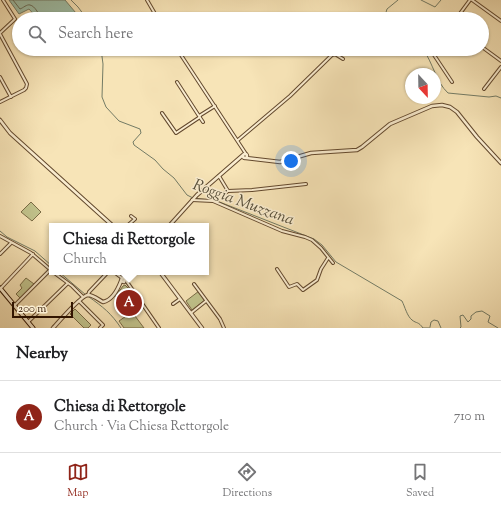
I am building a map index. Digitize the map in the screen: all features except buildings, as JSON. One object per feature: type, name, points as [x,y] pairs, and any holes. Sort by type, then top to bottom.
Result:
[{"type":"main road","points":[[0,288],[33,328]]},
{"type":"street","points":[[3,0],[12,14]]},
{"type":"street","points":[[147,0],[154,12]]},
{"type":"street","points":[[462,12],[471,0],[488,12]]},
{"type":"street","points":[[489,13],[501,21]]},
{"type":"street","points":[[0,102],[24,90],[27,84],[0,34],[12,22]]},
{"type":"street","points":[[489,52],[501,61]]},
{"type":"street","points":[[182,56],[238,140],[243,148],[245,156]]},
{"type":"street","points":[[238,140],[290,96],[331,56]]},
{"type":"street","points":[[338,56],[343,59]]},
{"type":"street","points":[[435,56],[452,82]]},
{"type":"street","points":[[484,89],[501,67]]},
{"type":"street","points":[[0,77],[11,97]]},
{"type":"street","points":[[177,82],[203,122]]},
{"type":"street","points":[[172,223],[197,195],[238,160],[245,156],[255,159],[280,162],[313,152],[357,150],[390,124],[437,105],[450,107],[457,112],[501,163]]},
{"type":"street","points":[[162,113],[176,133],[215,106]]},
{"type":"street","points":[[0,120],[10,132],[110,223]]},
{"type":"street","points":[[219,176],[228,191]]},
{"type":"street","points":[[225,193],[228,191],[306,184]]},
{"type":"street","points":[[193,199],[213,201],[282,231],[312,240],[321,248],[333,263]]},
{"type":"street","points":[[130,223],[135,219],[131,216]]},
{"type":"street","points":[[0,236],[33,254],[49,268]]},
{"type":"street","points":[[0,254],[11,243]]},
{"type":"street","points":[[0,288],[33,254]]},
{"type":"street","points":[[277,270],[288,287],[297,284],[303,290],[317,280],[321,269],[328,258]]},
{"type":"street","points":[[15,305],[49,274]]},
{"type":"street","points":[[57,275],[86,296],[103,302],[107,301],[113,296],[127,275]]},
{"type":"street","points":[[53,328],[105,275]]},
{"type":"street","points":[[117,275],[130,287],[159,328]]},
{"type":"street","points":[[162,275],[202,328]]},
{"type":"street","points":[[28,322],[68,283]]},
{"type":"street","points":[[194,284],[220,319],[224,328]]},
{"type":"street","points":[[173,304],[180,299]]},
{"type":"street","points":[[190,313],[206,300]]},
{"type":"street","points":[[79,301],[103,325],[100,328]]},
{"type":"shaded area","points":[[31,202],[41,212],[32,221],[21,212]]},
{"type":"shaded area","points":[[26,278],[34,284],[20,298],[16,294],[22,288],[20,285]]},
{"type":"shaded area","points":[[125,285],[132,292],[124,301],[120,301],[115,297]]},
{"type":"shaded area","points":[[199,291],[205,300],[192,310],[186,301]]},
{"type":"shaded area","points":[[75,309],[91,325],[88,328],[84,328],[70,314]]},
{"type":"shaded area","points":[[132,312],[144,328],[124,328],[119,321]]},
{"type":"water","points":[[9,0],[65,0],[75,12],[32,12],[29,9],[23,12],[18,12]]},
{"type":"waterway","name":"Roggia Muzzana","points":[[71,0],[82,12]]},
{"type":"waterway","points":[[386,12],[387,9],[398,0]]},
{"type":"waterway","points":[[421,0],[435,7],[441,0]]},
{"type":"waterway","name":"Roggia Muzzana","points":[[102,56],[102,97],[106,107],[119,121],[140,129],[141,133],[133,142],[134,145],[155,160],[174,178],[187,195],[193,198],[217,201],[314,239],[322,245],[336,262],[402,301],[410,318],[420,324],[423,328]]},
{"type":"waterway","points":[[427,56],[437,78],[448,93],[489,97],[496,96],[501,98]]},
{"type":"waterway","points":[[0,231],[7,237],[35,251],[49,263]]},
{"type":"waterway","points":[[63,275],[86,295]]},
{"type":"waterway","points":[[89,297],[114,318],[121,328]]},
{"type":"waterway","points":[[460,328],[460,316],[463,315],[468,322],[471,319],[471,316],[476,312],[482,311],[490,316],[488,322],[498,328]]},
{"type":"waterway","points":[[430,327],[431,322],[434,320],[438,321],[441,328]]},
{"type":"waterway","name":"Roggia Muzzana","points":[[423,328],[430,328]]},
{"type":"place","name":"Chiesa di Rettorgole","points":[[129,303]]}]
